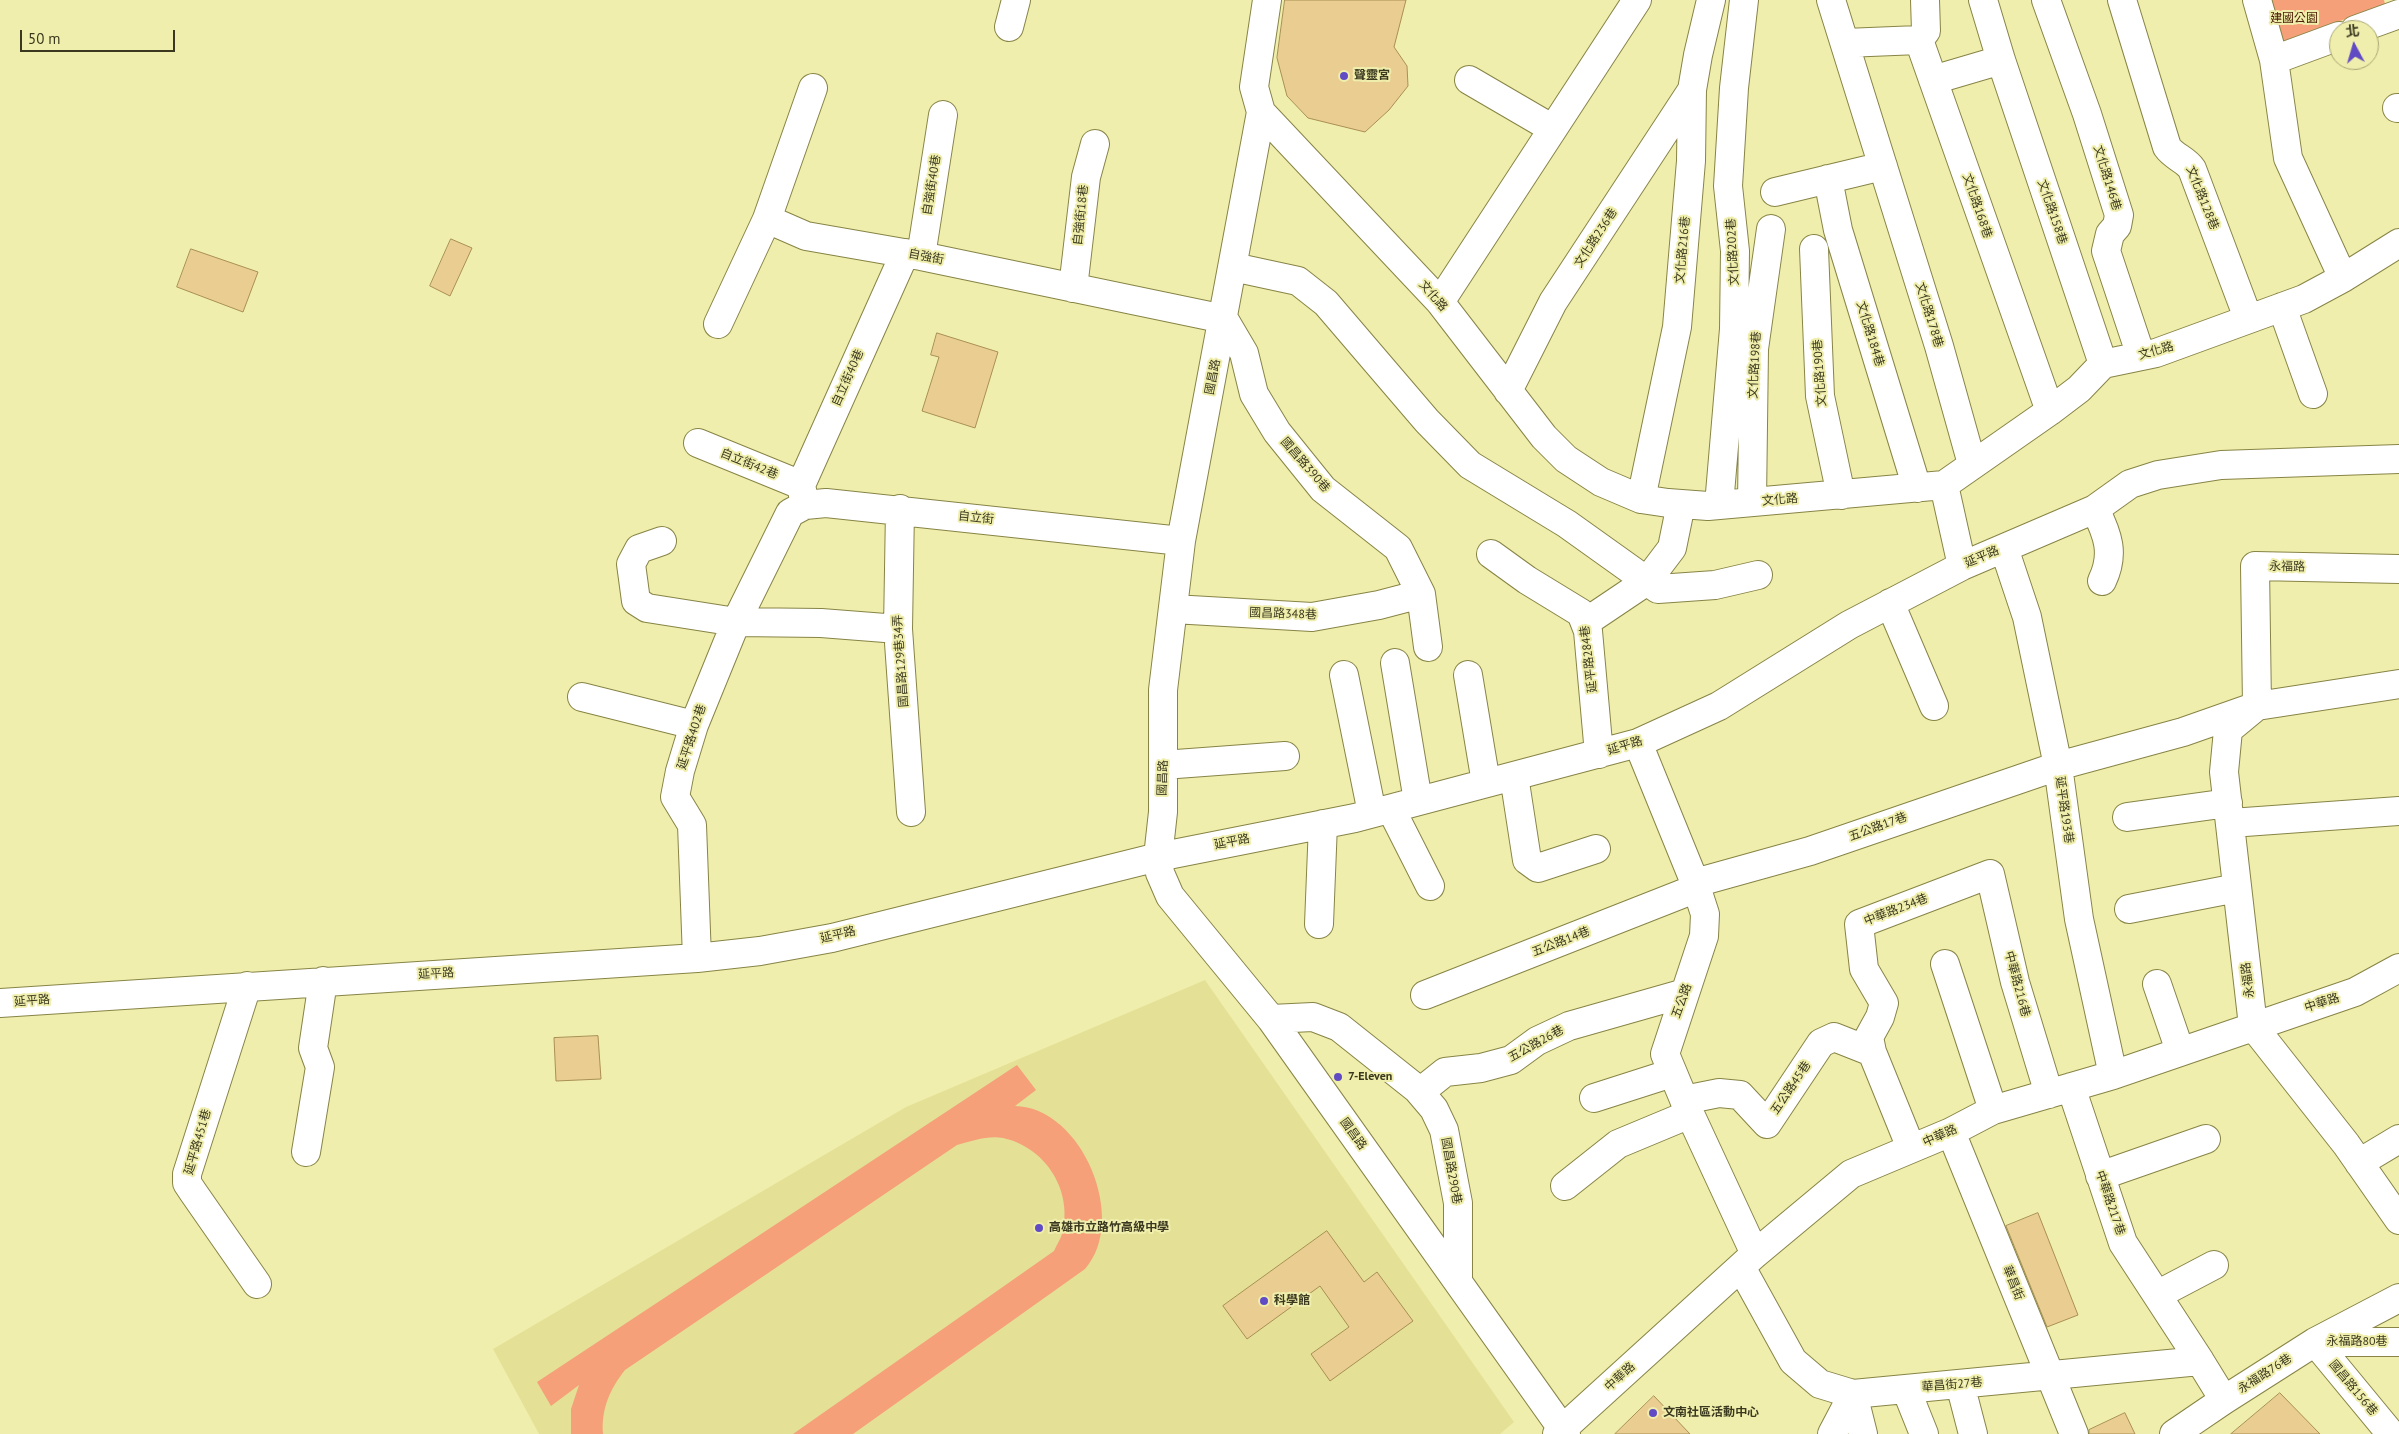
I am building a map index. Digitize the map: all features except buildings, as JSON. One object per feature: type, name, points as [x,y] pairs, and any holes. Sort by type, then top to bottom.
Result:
[{"type":"street","points":[[1009,27],[1016,0]]},
{"type":"street","name":"國昌路","points":[[1267,0],[1254,87],[1262,112],[1181,541],[1162,690],[1163,812],[1158,857],[1160,873],[1170,896],[1271,1019],[1458,1281],[1562,1432]]},
{"type":"street","points":[[1440,302],[1637,0]]},
{"type":"street","name":"文化路216巷","points":[[1641,499],[1676,327],[1691,161],[1692,90],[1711,0]]},
{"type":"street","name":"文化路202巷","points":[[1719,505],[1734,329],[1735,252],[1728,186],[1734,88],[1744,0]]},
{"type":"street","name":"文化路178巷","points":[[1831,0],[1939,346],[1972,464]]},
{"type":"street","points":[[1844,42],[1919,40],[1926,31],[1925,0]]},
{"type":"street","name":"文化路158巷","points":[[1983,0],[2001,60],[2103,364]]},
{"type":"street","name":"文化路146巷","points":[[2046,0],[2087,114],[2119,215],[2117,226],[2110,234],[2106,251],[2141,356]]},
{"type":"street","name":"文化路128巷","points":[[2122,0],[2166,147],[2172,155],[2186,161],[2192,169],[2248,318]]},
{"type":"street","points":[[2257,0],[2274,60],[2288,158],[2343,278]]},
{"type":"street","points":[[2397,0],[2399,6]]},
{"type":"street","points":[[2379,21],[2399,14]]},
{"type":"street","name":"文化路168巷","points":[[1919,40],[2050,411]]},
{"type":"street","points":[[2274,60],[2329,40]]},
{"type":"street","points":[[1933,80],[2001,60]]},
{"type":"street","points":[[1469,80],[1553,129]]},
{"type":"street","points":[[718,324],[767,219],[813,88]]},
{"type":"street","name":"文化路236巷","points":[[1508,391],[1554,302],[1692,90]]},
{"type":"street","name":"文化路","points":[[1262,112],[1440,302],[1544,437],[1566,459],[1601,482],[1641,499],[1681,504],[1719,505],[1944,486]]},
{"type":"street","name":"自強街40巷","points":[[913,254],[943,114]]},
{"type":"street","name":"自強街18巷","points":[[1073,288],[1086,177],[1095,144]]},
{"type":"street","points":[[1775,192],[1883,166]]},
{"type":"street","name":"文化路184巷","points":[[1828,179],[1838,230],[1917,488]]},
{"type":"street","name":"自強街","points":[[767,219],[806,236],[913,254],[1224,319]]},
{"type":"street","name":"文化路198巷","points":[[1752,502],[1754,349],[1771,229]]},
{"type":"street","name":"文化路","points":[[2103,364],[2156,353],[2304,299],[2343,278],[2399,243]]},
{"type":"street","name":"文化路190巷","points":[[1814,249],[1820,396],[1841,495]]},
{"type":"street","name":"自立街40巷","points":[[803,495],[913,254]]},
{"type":"street","points":[[1233,267],[1298,280],[1326,303],[1428,421],[1470,465],[1567,524],[1658,588],[1715,585],[1758,575]]},
{"type":"street","points":[[2282,307],[2313,394]]},
{"type":"street","name":"國昌路390巷","points":[[1224,319],[1244,353],[1254,394],[1277,432],[1323,489],[1398,548],[1421,594],[1428,647]]},
{"type":"street","points":[[1962,566],[1944,486],[1972,464],[2079,389],[2103,364]]},
{"type":"street","name":"自立街42巷","points":[[698,443],[803,495]]},
{"type":"street","name":"延平路","points":[[0,1003],[698,958],[760,951],[832,938],[1158,857],[1381,811],[1638,743],[1719,706],[1849,625],[1962,566],[2095,509],[2130,484],[2187,470],[2221,465],[2399,459]]},
{"type":"street","name":"自立街","points":[[803,495],[826,503],[900,509],[1181,541]]},
{"type":"street","name":"延平路402巷","points":[[698,958],[692,825],[675,797],[680,771],[694,725],[736,622],[790,513],[803,495]]},
{"type":"street","points":[[1586,622],[1647,581],[1672,548],[1681,504]]},
{"type":"street","name":"國昌路129巷34弄","points":[[900,509],[898,629],[911,812]]},
{"type":"street","points":[[2095,509],[2107,539],[2109,550],[2109,567],[2102,581]]},
{"type":"street","points":[[662,541],[638,549],[631,564],[636,601],[647,608],[736,622],[821,623],[898,629]]},
{"type":"street","name":"延平路193巷","points":[[2004,548],[2027,617],[2058,766],[2079,919],[2113,1075]]},
{"type":"street","name":"延平路284巷","points":[[1491,554],[1581,613],[1586,622],[1599,754]]},
{"type":"street","name":"永福路","points":[[2253,1026],[2224,772],[2228,730],[2257,706],[2255,566],[2399,569]]},
{"type":"street","name":"國昌路348巷","points":[[1173,609],[1312,617],[1379,606],[1421,594]]},
{"type":"street","points":[[1890,604],[1934,706]]},
{"type":"street","points":[[1395,663],[1418,801]]},
{"type":"street","points":[[1344,675],[1381,811],[1430,886]]},
{"type":"street","points":[[1468,675],[1486,783]]},
{"type":"street","points":[[2257,706],[2399,684]]},
{"type":"street","points":[[582,697],[694,725]]},
{"type":"street","name":"五公路17巷","points":[[1696,886],[1810,851],[2058,766],[2183,732],[2257,706]]},
{"type":"street","name":"五公路","points":[[1638,743],[1696,886],[1705,914],[1704,936],[1665,1054],[1748,1261],[1793,1361],[1820,1384],[1853,1394]]},
{"type":"street","points":[[1163,765],[1285,756]]},
{"type":"street","points":[[1514,776],[1527,860],[1538,868],[1596,849]]},
{"type":"street","points":[[2128,817],[2230,813],[2399,811]]},
{"type":"street","points":[[1319,924],[1323,824]]},
{"type":"street","name":"中華路234巷","points":[[1911,1148],[1872,1052],[1869,1037],[1880,1017],[1884,1003],[1864,969],[1859,924],[1990,874]]},
{"type":"street","name":"中華路216巷","points":[[1990,874],[2015,982],[2060,1091]]},
{"type":"street","name":"五公路14巷","points":[[1426,995],[1696,886]]},
{"type":"street","points":[[2129,909],[2237,888]]},
{"type":"street","points":[[1945,964],[1993,1110]]},
{"type":"street","name":"中華路","points":[[1562,1432],[1748,1261],[1851,1174],[1951,1132],[1993,1110],[2113,1075],[2355,992],[2399,968]]},
{"type":"street","points":[[306,1152],[320,1067],[313,1048],[323,981]]},
{"type":"street","points":[[2157,984],[2180,1051]]},
{"type":"street","name":"延平路451巷","points":[[247,986],[187,1174],[187,1183],[256,1284]]},
{"type":"street","name":"五公路26巷","points":[[1420,1092],[1445,1072],[1481,1068],[1511,1060],[1537,1041],[1569,1026],[1685,993]]},
{"type":"street","name":"國昌路290巷","points":[[1271,1019],[1313,1017],[1338,1027],[1420,1092],[1434,1109],[1444,1130],[1458,1203],[1458,1281]]},
{"type":"street","points":[[2253,1026],[2359,1163],[2399,1220]]},
{"type":"street","name":"五公路45巷","points":[[1687,1107],[1719,1094],[1740,1095],[1767,1124],[1821,1043],[1834,1037],[1872,1052]]},
{"type":"street","points":[[1594,1098],[1672,1073]]},
{"type":"street","name":"中華路217巷","points":[[2060,1091],[2100,1176],[2123,1243],[2200,1360]]},
{"type":"street","points":[[1565,1186],[1618,1144],[1687,1107]]},
{"type":"street","name":"華昌街","points":[[1951,1132],[2074,1434]]},
{"type":"street","points":[[2100,1176],[2206,1139]]},
{"type":"street","points":[[2359,1163],[2399,1139]]},
{"type":"street","points":[[2157,1295],[2214,1265]]},
{"type":"street","name":"永福路76巷","points":[[2200,1360],[2224,1400],[2315,1342],[2399,1298]]},
{"type":"street","name":"永福路80巷","points":[[2315,1342],[2399,1342]]},
{"type":"street","name":"國昌路156巷","points":[[2315,1342],[2391,1434]]},
{"type":"street","points":[[2051,1376],[2200,1360]]},
{"type":"street","name":"華昌街27巷","points":[[1853,1394],[2051,1376]]},
{"type":"street","points":[[1960,1384],[1973,1434]]},
{"type":"street","points":[[1906,1389],[1924,1434]]},
{"type":"street","points":[[1832,1434],[1853,1394]]},
{"type":"street","points":[[1853,1394],[1863,1434]]},
{"type":"street","points":[[2174,1434],[2224,1400]]},
{"type":"shaded area","name":"高雄市立路竹高級中學","points":[[1205,980],[1514,1422],[1500,1434],[539,1434],[493,1349],[906,1107]]},
{"type":"green space","name":"建國公園","points":[[2269,0],[2384,0],[2385,4],[2343,20],[2329,20],[2329,25],[2282,43]]},
{"type":"green space","points":[[1017,1065],[1036,1090],[1015,1106],[1039,1111],[1060,1125],[1078,1145],[1092,1170],[1100,1196],[1102,1223],[1097,1248],[1085,1269],[853,1434],[793,1434],[1054,1251],[1061,1238],[1065,1214],[1059,1185],[1052,1172],[1042,1160],[1031,1150],[1018,1143],[998,1137],[974,1140],[957,1145],[625,1370],[615,1384],[605,1408],[603,1434],[571,1434],[571,1409],[579,1385],[551,1406],[537,1382]]},
{"type":"place","name":"聲靈宮","points":[[1344,76]]},
{"type":"place","name":"7-Eleven","points":[[1338,1077]]},
{"type":"place","name":"高雄市立路竹高級中學","points":[[1039,1228]]},
{"type":"place","name":"科學館","points":[[1264,1301]]},
{"type":"place","name":"文南社區活動中心","points":[[1653,1413]]}]
